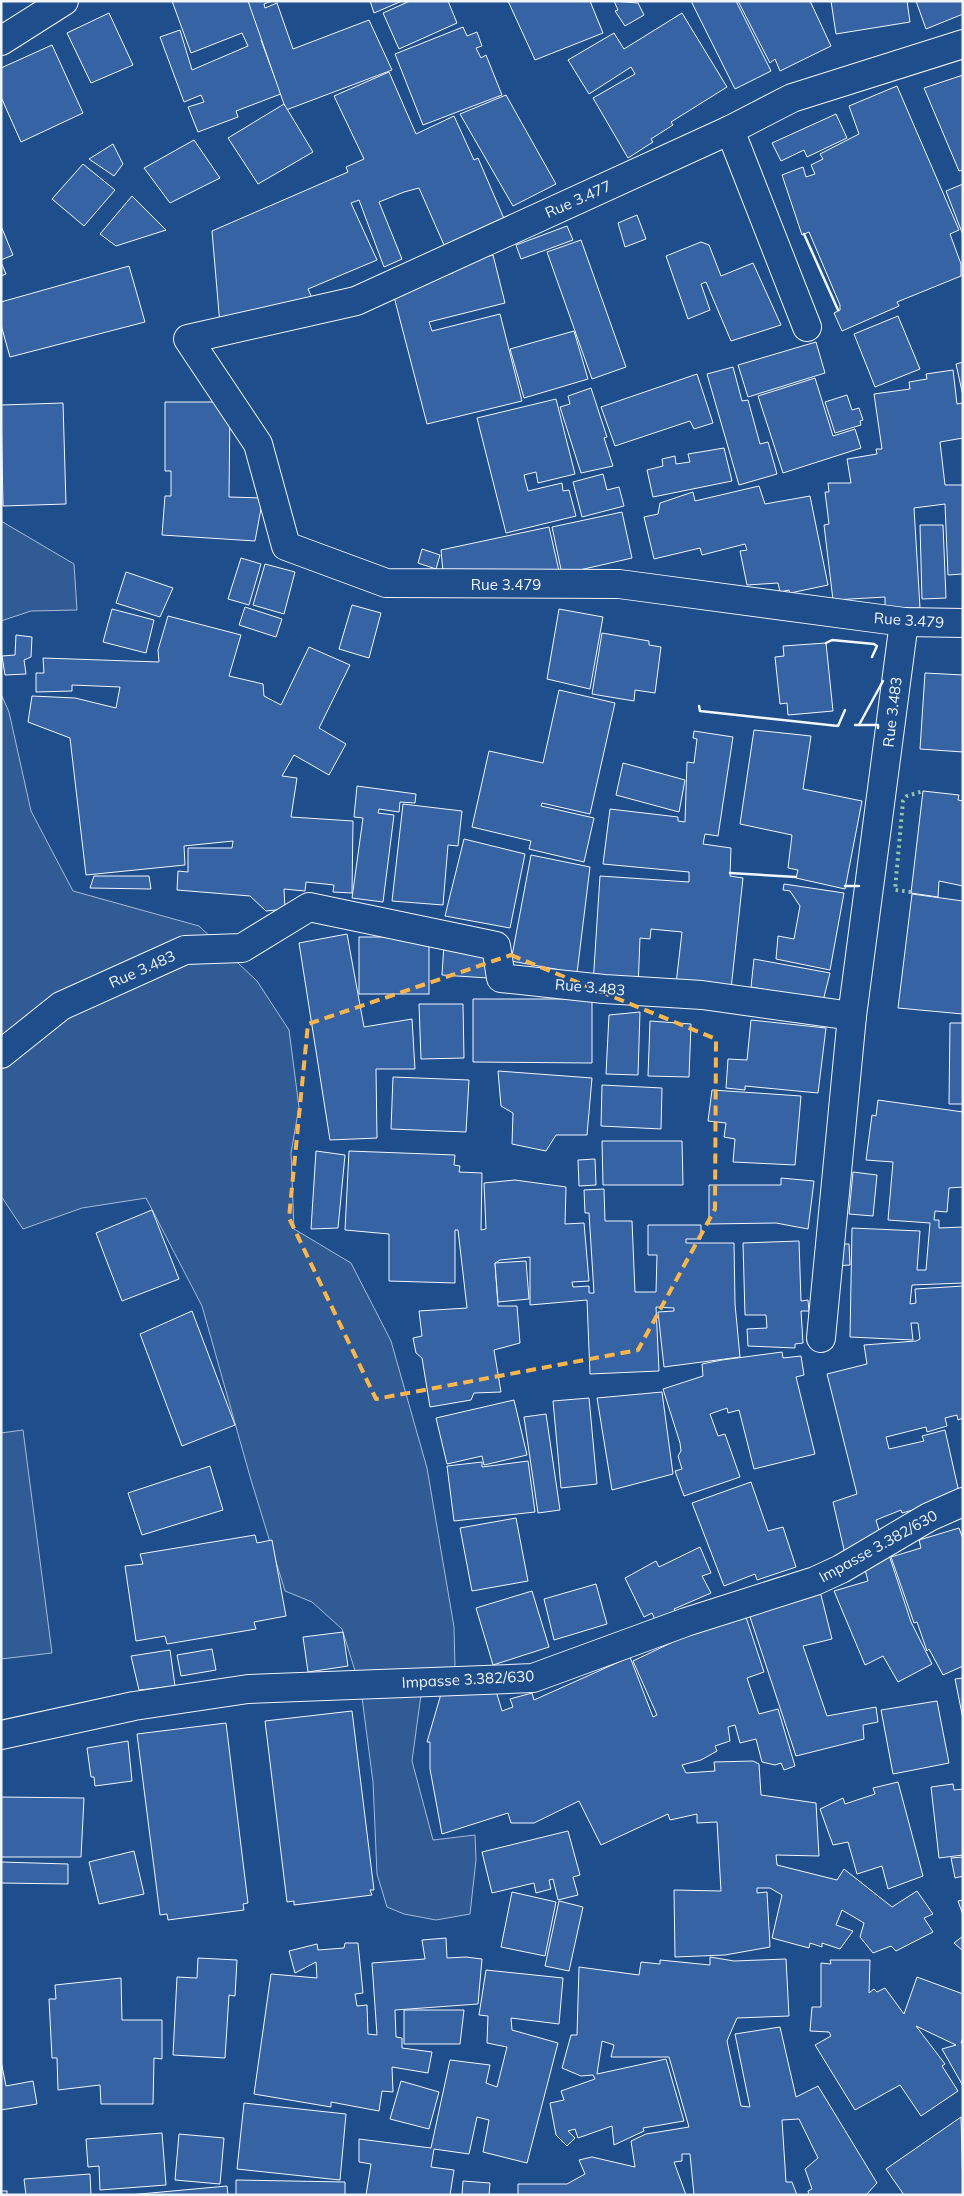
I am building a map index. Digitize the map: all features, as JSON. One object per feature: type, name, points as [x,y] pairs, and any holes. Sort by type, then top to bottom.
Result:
[{"type":"street","points":[[1,41],[64,1]]},
{"type":"street","name":"Rue 3.477","points":[[188,339],[356,301],[730,130],[792,98],[963,44]]},
{"type":"street","points":[[730,130],[807,327]]},
{"type":"street","name":"Rue 3.479","points":[[188,339],[258,444],[286,546],[386,583],[620,584],[904,622],[963,623]]},
{"type":"street","name":"Rue 3.483","points":[[1,1054],[61,1006],[186,950],[242,948],[309,908],[496,946],[501,978],[604,989],[702,995],[852,1016],[904,622]]},
{"type":"street","points":[[821,1338],[852,1016]]},
{"type":"street","name":"Impasse 3.382/630","points":[[1,1735],[134,1706],[248,1690],[533,1678],[686,1622],[815,1581],[841,1569],[929,1517],[963,1502]]},
{"type":"highlighted area","points":[[511,955],[716,1039],[715,1209],[638,1350],[376,1399],[289,1218],[308,1024]]},
{"type":"shaded area","points":[[1,521],[74,564],[77,610],[31,611],[1,621]]},
{"type":"shaded area","points":[[1,694],[9,712],[31,811],[73,891],[199,926],[257,981],[289,1030],[299,1107],[291,1153],[294,1229],[351,1263],[391,1341],[427,1468],[454,1627],[455,1668],[423,1680],[412,1761],[433,1840],[475,1835],[476,1860],[470,1914],[436,1920],[404,1914],[387,1907],[377,1874],[373,1782],[361,1690],[342,1629],[312,1602],[285,1591],[251,1480],[202,1306],[146,1198],[82,1208],[23,1229],[1,1196]]},
{"type":"shaded area","points":[[23,1430],[52,1653],[1,1659],[1,1433]]},
{"type":"building","points":[[172,1],[256,1],[269,37],[261,40],[275,78],[279,77],[286,92],[236,111],[238,117],[198,132],[188,107],[204,102],[201,95],[184,102],[160,37],[180,30],[192,70],[248,46],[242,33],[191,53]]},
{"type":"building","points":[[248,1],[272,1],[264,4],[265,8],[277,3],[293,49],[369,20],[392,70],[286,110]]},
{"type":"building","points":[[370,1],[402,1],[374,13]]},
{"type":"building","points":[[410,1],[448,1],[457,23],[399,49],[383,13]]},
{"type":"building","points":[[508,1],[590,1],[603,33],[535,60]]},
{"type":"building","points":[[614,1],[638,3],[644,15],[625,26],[615,11],[618,10]]},
{"type":"building","points":[[691,1],[736,1],[771,71],[735,89]]},
{"type":"building","points":[[738,1],[810,1],[831,46],[780,71],[775,59],[770,63]]},
{"type":"building","points":[[831,1],[907,1],[910,22],[836,34]]},
{"type":"building","points":[[916,1],[963,1],[963,14],[926,29]]},
{"type":"building","points":[[109,13],[133,65],[91,83],[67,33]]},
{"type":"building","points":[[682,13],[727,87],[671,122],[673,125],[651,139],[653,142],[628,158],[593,98],[635,74],[631,67],[589,94],[568,60],[614,33],[624,49]]},
{"type":"building","points":[[463,27],[467,36],[477,32],[482,46],[476,48],[481,58],[486,55],[502,95],[423,125],[395,54]]},
{"type":"building","points":[[52,45],[83,113],[21,142],[1,97],[1,68]]},
{"type":"building","points":[[389,72],[416,134],[454,116],[474,160],[478,158],[508,228],[448,254],[419,188],[404,192],[379,202],[402,259],[384,267],[359,200],[351,203],[377,260],[308,289],[312,298],[220,325],[212,231],[348,172],[346,167],[364,159],[334,96]]},
{"type":"building","points":[[963,75],[963,170],[959,171],[924,88]]},
{"type":"building","points":[[897,86],[959,230],[950,234],[961,264],[961,276],[897,302],[899,306],[842,331],[834,313],[840,310],[840,305],[809,232],[802,235],[782,175],[803,167],[806,177],[815,174],[811,165],[823,159],[820,154],[859,134],[849,106]]},
{"type":"building","points":[[506,95],[556,184],[513,206],[460,114]]},
{"type":"building","points":[[284,104],[313,152],[258,184],[228,138]]},
{"type":"building","points":[[836,114],[847,138],[807,157],[804,150],[781,161],[772,143]]},
{"type":"building","points":[[194,140],[220,178],[170,203],[144,168]]},
{"type":"building","points":[[113,144],[123,164],[114,176],[89,159]]},
{"type":"building","points":[[83,164],[115,190],[84,226],[52,199]]},
{"type":"building","points":[[963,184],[963,235],[946,191]]},
{"type":"building","points":[[132,196],[166,230],[116,246],[100,234]]},
{"type":"building","points":[[637,215],[646,239],[625,247],[618,223]]},
{"type":"building","points":[[1,226],[13,255],[1,260]]},
{"type":"building","points":[[567,226],[573,240],[521,259],[516,245]]},
{"type":"building","points":[[581,240],[626,367],[592,379],[547,252]]},
{"type":"building","points":[[701,242],[709,245],[721,276],[753,263],[781,325],[731,341],[706,282],[701,284],[710,310],[688,319],[666,256]]},
{"type":"building","points":[[493,255],[505,303],[429,322],[432,331],[500,314],[522,401],[427,424],[392,289],[453,273],[451,265]]},
{"type":"building","points":[[1,262],[6,274],[1,276]]},
{"type":"building","points":[[129,266],[145,322],[10,357],[1,325],[1,302]]},
{"type":"building","points":[[898,316],[920,369],[875,387],[854,334]]},
{"type":"building","points":[[574,331],[588,379],[524,398],[510,349]]},
{"type":"building","points":[[816,342],[825,373],[748,397],[738,365]]},
{"type":"building","points":[[963,362],[963,396],[956,364]]},
{"type":"building","points":[[733,367],[742,401],[748,400],[760,444],[768,442],[777,474],[739,485],[707,374]]},
{"type":"building","points":[[953,370],[957,404],[963,403],[963,438],[940,442],[945,485],[963,485],[963,574],[948,575],[945,504],[914,508],[920,608],[885,610],[885,597],[833,600],[824,525],[829,524],[825,492],[829,492],[828,483],[851,483],[847,459],[877,454],[876,449],[882,449],[874,394],[910,389],[909,382],[927,379],[926,374]]},
{"type":"building","points":[[697,374],[713,423],[694,429],[690,421],[615,446],[601,407]]},
{"type":"building","points":[[815,378],[833,436],[855,429],[861,448],[783,473],[758,396]]},
{"type":"building","points":[[591,388],[607,437],[604,438],[613,466],[581,473],[560,407],[570,404],[568,396]]},
{"type":"building","points":[[847,395],[852,410],[859,408],[863,420],[860,421],[861,425],[835,433],[825,402]]},
{"type":"building","points":[[556,399],[575,474],[538,483],[536,472],[524,475],[528,491],[562,483],[563,491],[569,490],[576,516],[506,533],[477,418]]},
{"type":"building","points":[[165,402],[230,402],[229,497],[263,498],[255,541],[162,535],[165,496],[171,496],[171,471],[165,471]]},
{"type":"building","points":[[63,403],[66,504],[3,506],[1,405]]},
{"type":"building","points":[[724,448],[732,481],[653,497],[647,470],[663,466],[662,459],[675,456],[676,464],[690,462],[688,454]]},
{"type":"building","points":[[603,474],[607,490],[619,487],[624,506],[582,517],[573,482]]},
{"type":"building","points":[[759,486],[765,504],[810,496],[828,585],[790,593],[789,590],[780,592],[778,583],[747,585],[740,551],[747,550],[745,544],[702,555],[700,548],[654,559],[644,517],[658,514],[660,503],[693,492],[695,501]]},
{"type":"building","points":[[622,512],[632,558],[562,574],[552,527]]},
{"type":"building","points":[[920,525],[943,525],[946,598],[922,599]]},
{"type":"building","points":[[549,527],[559,571],[443,572],[441,550]]},
{"type":"building","points":[[422,549],[440,555],[436,569],[418,563]]},
{"type":"building","points":[[241,558],[261,564],[249,605],[228,599]]},
{"type":"building","points":[[265,564],[295,572],[284,614],[253,605]]},
{"type":"building","points":[[126,572],[173,588],[160,617],[116,603]]},
{"type":"building","points":[[352,605],[381,613],[369,658],[339,649]]},
{"type":"building","points":[[245,607],[282,619],[276,637],[239,625]]},
{"type":"building","points":[[112,609],[154,620],[146,653],[103,642]]},
{"type":"building","points":[[559,609],[603,617],[590,689],[547,679]]},
{"type":"building","points":[[168,616],[241,635],[229,676],[263,684],[264,696],[281,705],[309,647],[350,665],[319,728],[346,744],[329,775],[294,755],[282,776],[297,778],[291,817],[353,821],[352,893],[333,892],[334,885],[306,882],[305,891],[284,889],[285,909],[266,911],[250,896],[177,890],[178,871],[188,872],[188,848],[232,848],[233,841],[184,846],[185,865],[86,875],[70,738],[28,722],[32,696],[75,698],[116,708],[120,687],[72,685],[72,691],[36,692],[36,673],[44,673],[43,658],[159,662],[158,650]]},
{"type":"building","points":[[602,633],[649,641],[649,645],[661,647],[655,693],[635,690],[634,701],[592,694]]},
{"type":"building","points":[[16,635],[32,637],[31,657],[24,660],[26,674],[5,675],[2,656],[15,655]]},
{"type":"building","points":[[826,643],[833,711],[788,715],[787,703],[780,704],[775,657],[784,656],[783,646]]},
{"type":"building","points":[[925,673],[963,675],[963,752],[920,749]]},
{"type":"building","points":[[559,690],[615,703],[590,814],[542,803],[541,806],[594,818],[584,862],[529,849],[531,841],[472,827],[489,751],[543,763]]},
{"type":"building","points":[[754,730],[811,736],[803,789],[862,801],[845,889],[796,878],[798,870],[788,868],[792,835],[740,824]]},
{"type":"building","points":[[694,731],[733,737],[718,836],[705,834],[703,844],[731,848],[730,876],[743,878],[731,989],[676,984],[682,932],[651,929],[650,939],[640,938],[638,988],[593,984],[600,876],[689,882],[689,872],[603,864],[610,809],[678,817],[678,821],[685,822],[687,762],[694,763],[697,739],[693,738]]},
{"type":"building","points":[[623,763],[685,780],[679,812],[616,795]]},
{"type":"building","points":[[357,786],[416,794],[415,803],[400,802],[399,812],[379,809],[378,813],[394,815],[383,902],[352,898],[363,818],[354,817]]},
{"type":"building","points":[[923,791],[959,795],[958,800],[963,801],[963,886],[939,881],[938,897],[911,893]]},
{"type":"building","points":[[403,804],[462,811],[458,846],[448,845],[443,905],[392,901]]},
{"type":"building","points":[[464,839],[525,854],[510,928],[445,916]]},
{"type":"building","points":[[531,855],[590,867],[577,973],[511,961]]},
{"type":"building","points":[[94,876],[149,876],[151,889],[90,888]]},
{"type":"building","points":[[784,884],[844,893],[830,970],[776,959],[778,936],[794,939],[800,906],[790,891],[783,890]]},
{"type":"building","points":[[912,894],[963,901],[963,1014],[898,1008]]},
{"type":"building","points":[[445,928],[491,931],[488,978],[442,975]]},
{"type":"building","points":[[347,934],[364,1027],[412,1019],[415,1069],[376,1069],[377,1138],[330,1140],[299,943]]},
{"type":"building","points":[[359,937],[429,937],[429,994],[359,994]]},
{"type":"building","points":[[754,959],[830,973],[823,1001],[751,987]]},
{"type":"building","points":[[473,999],[592,999],[592,1063],[473,1062]]},
{"type":"building","points":[[419,1004],[463,1004],[464,1058],[421,1059]]},
{"type":"building","points":[[640,1012],[638,1075],[606,1074],[609,1015]]},
{"type":"building","points":[[751,1020],[826,1028],[818,1093],[745,1086],[745,1090],[726,1088],[728,1059],[747,1060]]},
{"type":"building","points":[[650,1021],[691,1024],[689,1077],[648,1076]]},
{"type":"building","points":[[950,1023],[963,1023],[963,1104],[949,1104]]},
{"type":"building","points":[[498,1071],[592,1078],[587,1135],[556,1135],[546,1151],[512,1144],[513,1113],[501,1106]]},
{"type":"building","points":[[393,1077],[469,1080],[466,1132],[391,1129]]},
{"type":"building","points":[[602,1085],[662,1088],[661,1129],[601,1126]]},
{"type":"building","points":[[712,1090],[801,1096],[795,1165],[733,1162],[735,1139],[724,1137],[726,1123],[708,1121]]},
{"type":"building","points":[[878,1100],[963,1112],[963,1187],[949,1188],[947,1212],[935,1211],[934,1220],[939,1220],[939,1228],[963,1227],[963,1283],[912,1285],[910,1304],[916,1303],[915,1289],[963,1286],[963,1418],[958,1420],[957,1415],[945,1418],[947,1426],[927,1432],[926,1427],[886,1437],[889,1449],[924,1441],[922,1436],[945,1430],[960,1497],[902,1513],[901,1510],[876,1520],[882,1541],[845,1554],[833,1502],[857,1494],[827,1374],[867,1364],[864,1345],[916,1341],[920,1339],[918,1323],[911,1323],[913,1340],[850,1337],[852,1228],[920,1231],[917,1270],[926,1270],[930,1223],[888,1220],[893,1162],[866,1160],[872,1115],[876,1116]]},
{"type":"building","points":[[602,1141],[682,1141],[683,1185],[603,1185]]},
{"type":"building","points":[[316,1151],[345,1155],[338,1228],[311,1229]]},
{"type":"building","points":[[349,1151],[455,1155],[454,1165],[460,1166],[459,1172],[482,1173],[481,1230],[486,1229],[484,1183],[515,1180],[566,1187],[565,1224],[584,1223],[589,1281],[572,1282],[573,1287],[589,1286],[589,1293],[594,1293],[589,1213],[585,1213],[584,1190],[604,1189],[605,1221],[632,1221],[635,1292],[656,1292],[657,1255],[648,1255],[648,1225],[701,1225],[701,1239],[686,1239],[686,1243],[734,1243],[735,1304],[740,1357],[664,1367],[658,1312],[674,1311],[674,1308],[656,1307],[659,1371],[590,1374],[587,1300],[530,1305],[530,1257],[500,1260],[495,1263],[498,1306],[517,1306],[520,1343],[494,1350],[501,1392],[474,1393],[471,1400],[430,1407],[422,1358],[416,1353],[413,1338],[422,1336],[419,1311],[467,1308],[458,1230],[455,1230],[455,1283],[389,1281],[389,1234],[345,1230]]},
{"type":"building","points":[[595,1159],[596,1185],[579,1186],[578,1160]]},
{"type":"building","points":[[853,1172],[877,1175],[873,1216],[849,1214]]},
{"type":"building","points":[[781,1178],[814,1181],[808,1229],[776,1223],[709,1224],[709,1185],[781,1185]]},
{"type":"building","points":[[152,1210],[179,1279],[122,1301],[96,1233]]},
{"type":"building","points":[[799,1241],[801,1301],[808,1300],[809,1311],[801,1311],[803,1343],[795,1344],[795,1348],[748,1346],[747,1329],[767,1328],[766,1315],[745,1315],[743,1243]]},
{"type":"building","points":[[835,1244],[849,1244],[850,1265],[834,1266]]},
{"type":"building","points":[[526,1261],[529,1299],[498,1302],[495,1263]]},
{"type":"building","points":[[192,1311],[235,1425],[182,1446],[140,1334]]},
{"type":"building","points":[[782,1352],[783,1358],[801,1356],[804,1375],[796,1377],[815,1454],[754,1469],[739,1410],[728,1413],[727,1408],[710,1414],[718,1436],[725,1434],[740,1477],[684,1496],[675,1471],[682,1469],[678,1456],[681,1451],[680,1443],[663,1389],[703,1376],[702,1364]]},
{"type":"building","points":[[662,1392],[673,1474],[612,1490],[597,1398]]},
{"type":"building","points":[[589,1398],[597,1484],[561,1488],[553,1401]]},
{"type":"building","points":[[514,1400],[527,1455],[484,1465],[482,1456],[447,1464],[436,1418]]},
{"type":"building","points":[[546,1414],[560,1510],[538,1513],[524,1417]]},
{"type":"building","points":[[528,1461],[535,1512],[454,1521],[447,1466],[482,1462],[482,1467]]},
{"type":"building","points":[[210,1466],[223,1510],[142,1535],[128,1493]]},
{"type":"building","points":[[751,1482],[768,1531],[783,1527],[796,1567],[757,1580],[755,1574],[724,1586],[692,1503]]},
{"type":"building","points":[[516,1518],[528,1581],[472,1591],[460,1528]]},
{"type":"building","points":[[959,1528],[963,1539],[963,1666],[943,1675],[929,1649],[927,1651],[917,1622],[914,1623],[891,1557],[921,1548],[919,1540]]},
{"type":"building","points":[[255,1535],[257,1543],[272,1540],[286,1616],[254,1622],[256,1629],[167,1644],[165,1636],[136,1641],[125,1566],[143,1564],[140,1554]]},
{"type":"building","points":[[700,1547],[711,1573],[702,1576],[711,1593],[674,1609],[675,1611],[656,1622],[652,1613],[644,1617],[625,1578],[656,1561],[659,1567]]},
{"type":"building","points":[[889,1555],[911,1622],[932,1664],[898,1682],[883,1656],[865,1665],[834,1591],[868,1581],[863,1562]]},
{"type":"building","points":[[596,1584],[607,1624],[554,1640],[544,1599]]},
{"type":"building","points":[[532,1591],[549,1647],[493,1665],[476,1608]]},
{"type":"building","points":[[820,1591],[832,1639],[803,1646],[827,1716],[876,1707],[878,1722],[863,1725],[864,1739],[796,1756],[748,1611]]},
{"type":"building","points":[[745,1614],[764,1672],[747,1678],[759,1714],[778,1709],[795,1766],[784,1770],[781,1763],[775,1765],[762,1762],[756,1739],[740,1743],[735,1725],[728,1727],[730,1741],[715,1746],[717,1751],[701,1760],[682,1765],[686,1773],[715,1771],[714,1762],[753,1761],[759,1764],[761,1795],[816,1803],[819,1856],[776,1855],[777,1865],[837,1880],[844,1869],[892,1907],[917,1891],[933,1914],[924,1918],[933,1932],[896,1951],[891,1946],[873,1953],[860,1937],[864,1923],[842,1910],[836,1925],[853,1931],[840,1949],[822,1943],[822,1947],[810,1943],[809,1948],[772,1938],[782,1895],[770,1888],[757,1888],[757,1893],[767,1892],[770,1947],[725,1955],[675,1957],[674,1890],[721,1891],[717,1822],[697,1823],[697,1814],[670,1820],[668,1814],[601,1845],[579,1801],[534,1823],[511,1823],[508,1813],[442,1834],[430,1769],[430,1742],[427,1742],[441,1694],[496,1691],[502,1711],[513,1707],[510,1699],[532,1693],[534,1700],[630,1657],[653,1717],[657,1715],[633,1661],[694,1632]]},
{"type":"building","points":[[343,1632],[348,1666],[308,1672],[303,1637]]},
{"type":"building","points":[[212,1649],[216,1670],[181,1676],[177,1655]]},
{"type":"building","points":[[170,1650],[175,1686],[139,1690],[131,1656]]},
{"type":"building","points":[[963,1678],[963,1719],[955,1679]]},
{"type":"building","points":[[937,1701],[949,1763],[893,1774],[881,1710]]},
{"type":"building","points":[[352,1711],[374,1890],[370,1890],[372,1895],[294,1905],[294,1901],[287,1902],[265,1721]]},
{"type":"building","points":[[226,1723],[248,1903],[243,1904],[244,1910],[168,1920],[167,1914],[160,1915],[137,1734]]},
{"type":"building","points":[[128,1741],[132,1781],[95,1786],[94,1777],[91,1777],[87,1748]]},
{"type":"building","points":[[898,1782],[923,1876],[888,1889],[882,1866],[857,1874],[848,1842],[833,1845],[820,1809],[843,1798],[845,1804],[875,1794],[873,1788]]},
{"type":"building","points":[[953,1784],[954,1790],[963,1789],[963,1855],[939,1858],[931,1787]]},
{"type":"building","points":[[1,1797],[84,1798],[81,1857],[1,1857]]},
{"type":"building","points":[[568,1831],[580,1875],[573,1877],[578,1895],[558,1900],[553,1879],[549,1880],[551,1889],[536,1893],[534,1883],[492,1893],[482,1852]]},
{"type":"building","points":[[134,1851],[144,1894],[99,1904],[89,1862]]},
{"type":"building","points":[[963,1857],[963,1876],[955,1878],[951,1858]]},
{"type":"building","points":[[1,1862],[68,1864],[68,1884],[1,1883]]},
{"type":"building","points":[[512,1892],[556,1902],[545,1956],[501,1947]]},
{"type":"building","points":[[963,1900],[963,1915],[958,1901]]},
{"type":"building","points":[[559,1901],[583,1907],[569,1971],[545,1966]]},
{"type":"building","points":[[963,1936],[963,1951],[954,1943]]},
{"type":"building","points":[[446,1938],[447,1958],[466,1957],[482,1959],[478,2004],[395,2010],[396,2037],[402,2038],[402,2048],[432,2052],[428,2073],[392,2067],[393,2092],[382,2091],[379,2111],[331,2102],[331,2107],[254,2094],[271,1974],[317,1978],[316,1962],[295,1973],[289,1951],[317,1944],[318,1950],[344,1948],[345,1943],[358,1943],[363,1993],[355,1994],[357,2006],[367,2005],[368,2034],[377,2035],[372,1963],[425,1959],[422,1940]]},
{"type":"building","points":[[710,1957],[734,1961],[786,1959],[789,2016],[737,2018],[727,2041],[741,2106],[750,2107],[735,2034],[780,2027],[796,2097],[818,2086],[877,2183],[866,2195],[809,2195],[808,2191],[812,2189],[805,2169],[818,2158],[799,2119],[782,2120],[786,2182],[792,2182],[797,2195],[694,2195],[690,2154],[682,2154],[682,2161],[674,2162],[686,2195],[518,2195],[518,2184],[567,2184],[585,2174],[579,2160],[592,2157],[635,2167],[631,2141],[646,2134],[689,2127],[669,2057],[611,2057],[614,2045],[602,2041],[597,2074],[666,2059],[684,2121],[643,2128],[644,2131],[614,2145],[612,2126],[578,2138],[575,2129],[568,2131],[575,2138],[567,2146],[556,2135],[550,2103],[564,2100],[561,2091],[595,2079],[593,2075],[581,2076],[562,2068],[571,2035],[577,2035],[579,1967],[639,1975],[641,1962],[660,1964],[660,1960],[710,1965]]},
{"type":"building","points":[[198,1958],[237,1960],[235,1996],[229,1995],[225,2058],[173,2055],[177,1977],[197,1978]]},
{"type":"building","points":[[830,1960],[870,1960],[869,1993],[874,1989],[877,1992],[885,1988],[904,2014],[917,1977],[963,1994],[963,2037],[961,2043],[963,2042],[963,2086],[942,2049],[956,2045],[916,2026],[945,2064],[942,2066],[958,2091],[921,2116],[900,2085],[855,2110],[815,2045],[831,2036],[829,2032],[810,2031],[812,2007],[821,2007],[821,1963],[831,1964]]},
{"type":"building","points":[[486,1970],[563,1978],[559,2024],[511,2018],[512,2030],[558,2043],[527,2163],[483,2152],[489,2120],[477,2117],[469,2154],[434,2149],[431,2167],[454,2170],[450,2195],[366,2195],[371,2164],[359,2162],[359,2139],[431,2148],[450,2060],[490,2065],[486,2083],[497,2087],[507,2047],[487,2043],[488,2016],[479,2015]]},
{"type":"building","points":[[121,1978],[122,2020],[162,2020],[162,2059],[154,2058],[153,2104],[101,2104],[100,2085],[58,2090],[57,2058],[52,2058],[49,1999],[56,1999],[55,1985]]},
{"type":"building","points":[[404,2010],[464,2010],[460,2044],[404,2044]]},
{"type":"building","points":[[1,2061],[6,2086],[33,2081],[37,2104],[1,2110]]},
{"type":"building","points":[[401,2081],[439,2092],[429,2129],[390,2119]]},
{"type":"building","points":[[244,2103],[346,2114],[340,2180],[237,2169]]},
{"type":"building","points":[[961,2117],[963,2195],[904,2195],[886,2169]]},
{"type":"building","points":[[162,2133],[166,2185],[100,2190],[99,2166],[88,2167],[86,2139]]},
{"type":"building","points":[[179,2134],[224,2138],[220,2184],[175,2180]]},
{"type":"building","points":[[90,2174],[91,2195],[26,2195],[24,2179]]},
{"type":"building","points":[[236,2180],[345,2182],[345,2195],[236,2195]]},
{"type":"building","points":[[463,2181],[490,2183],[489,2195],[462,2195]]},
{"type":"building","points":[[227,2186],[228,2195],[129,2195]]},
{"type":"building","points":[[1,2191],[7,2191],[7,2195],[1,2195]]},
{"type":"hedge","points":[[911,892],[895,890],[903,801],[907,796],[923,791]]},
{"type":"wall","points":[[804,234],[838,310]]},
{"type":"wall","points":[[826,643],[832,640],[874,644],[877,646],[872,657]]},
{"type":"wall","points":[[859,725],[883,681]]},
{"type":"wall","points":[[699,706],[700,711],[838,726],[845,710]]},
{"type":"wall","points":[[855,725],[878,725],[878,728]]},
{"type":"wall","points":[[730,873],[796,877]]},
{"type":"wall","points":[[845,886],[859,886]]}]
